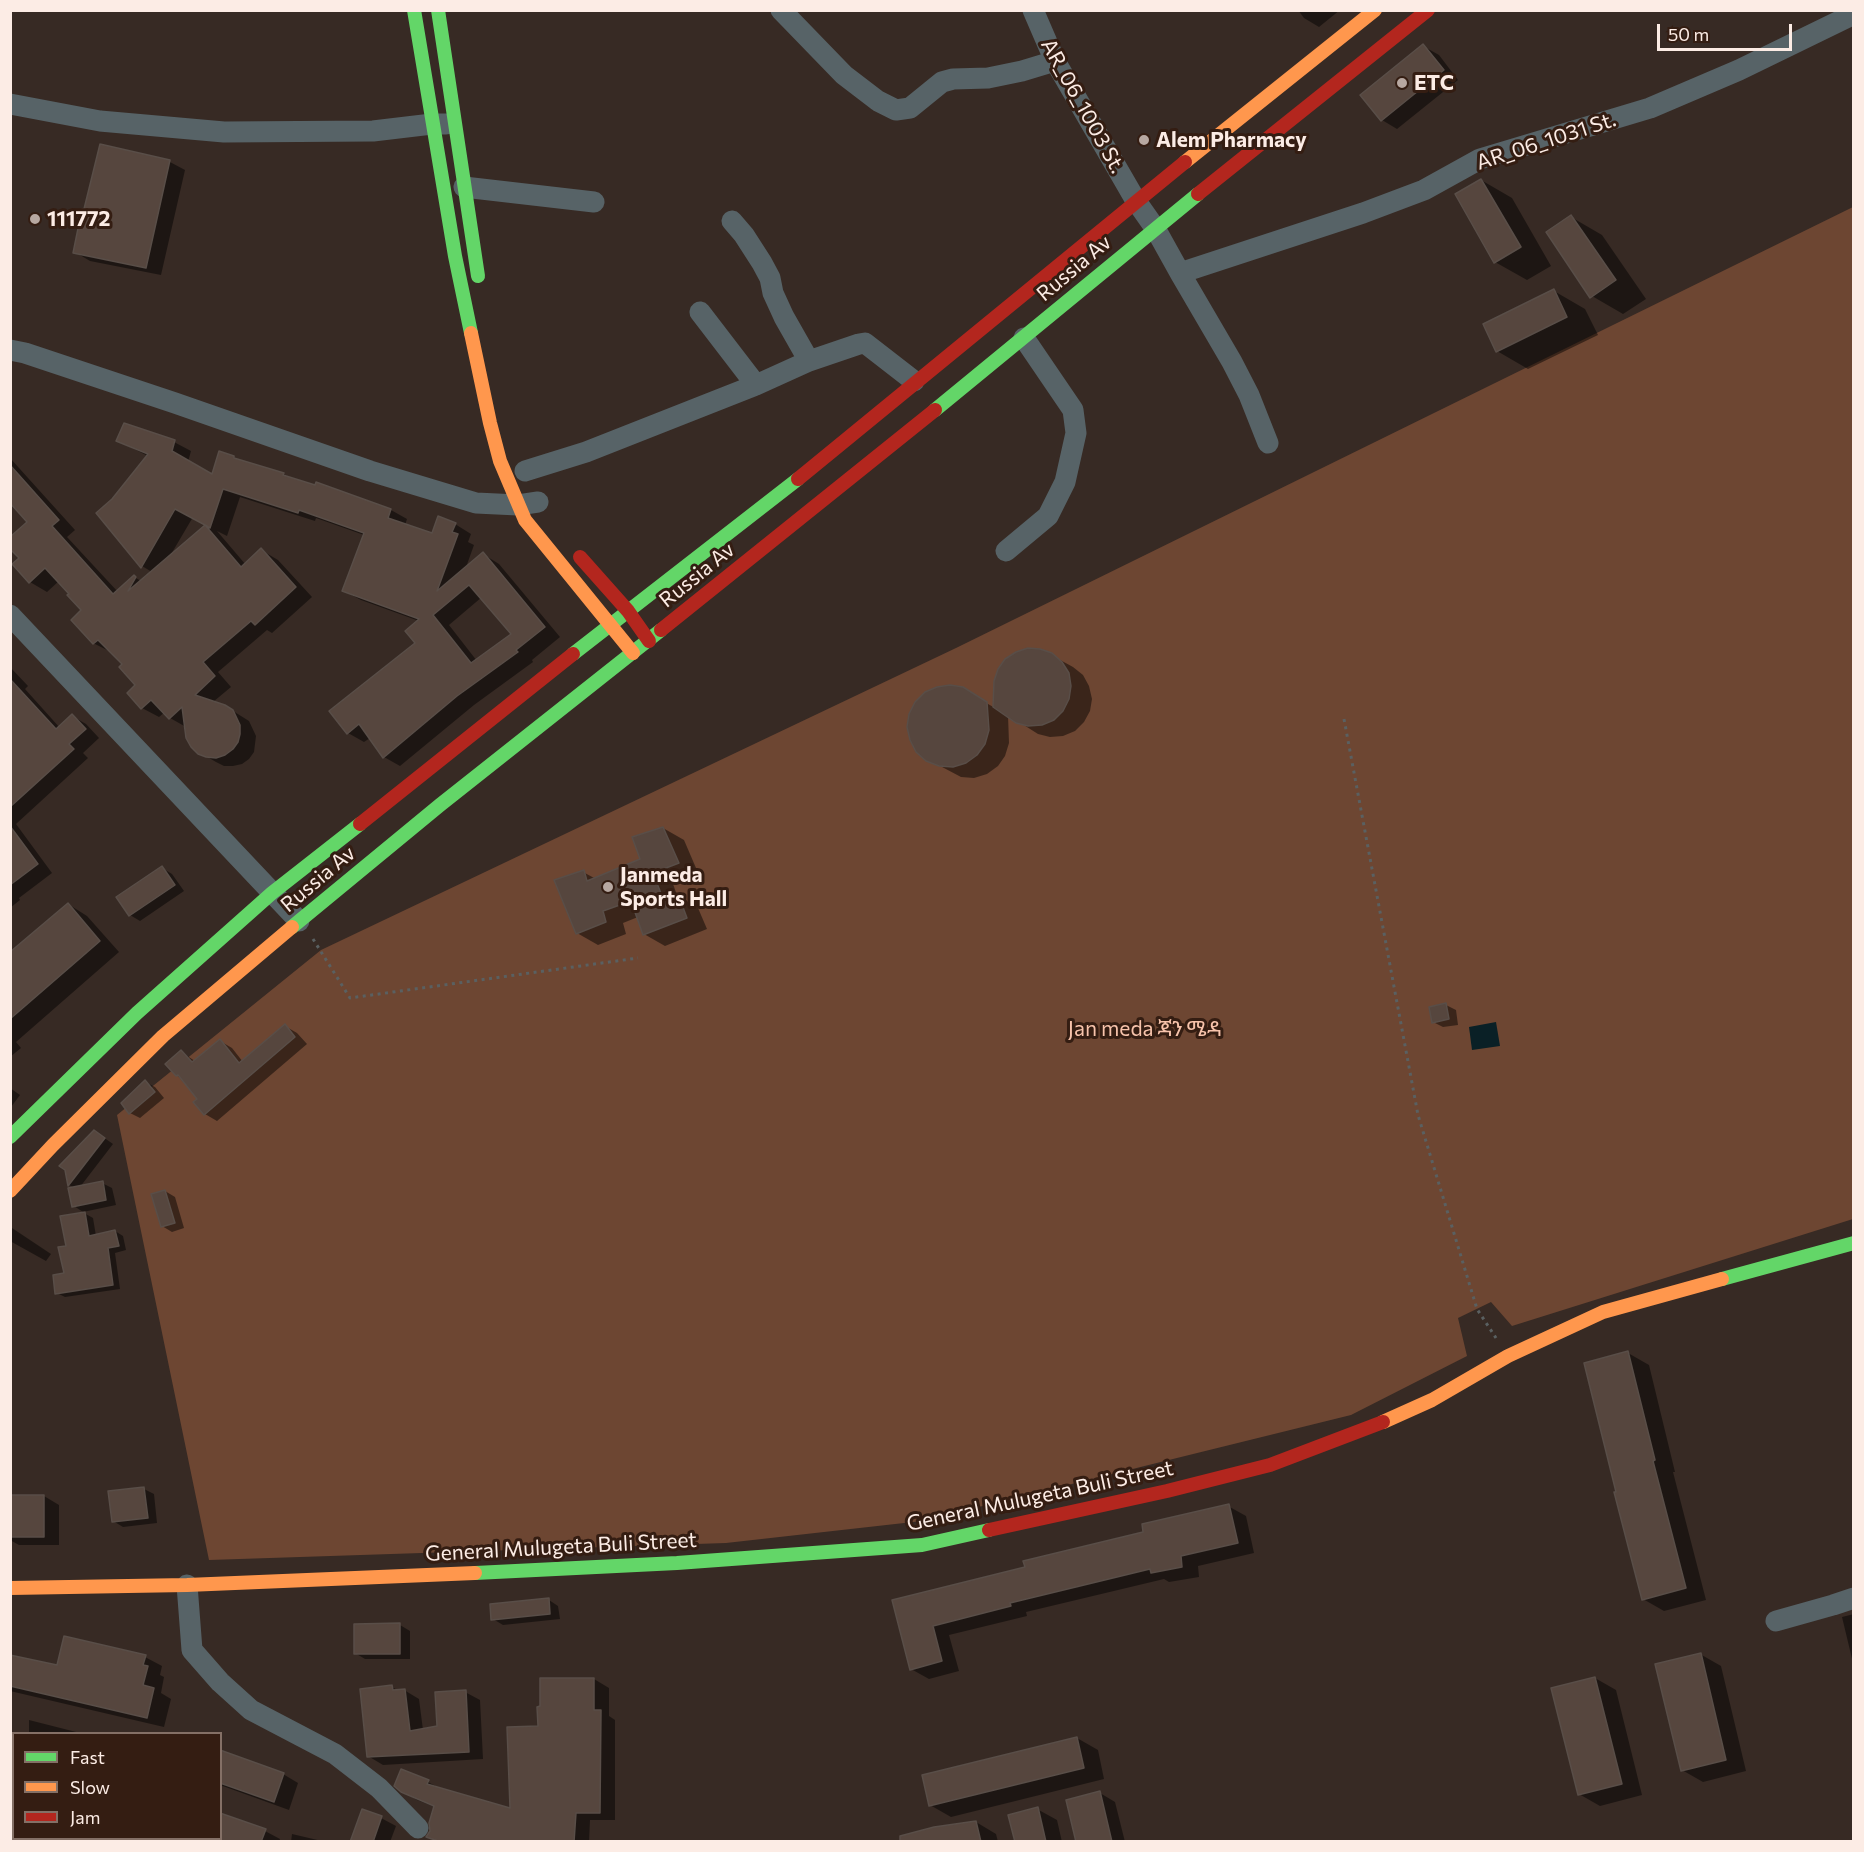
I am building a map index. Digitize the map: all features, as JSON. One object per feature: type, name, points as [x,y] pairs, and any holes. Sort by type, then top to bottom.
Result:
[{"type":"main road","points":[[414,10],[455,256],[500,461],[530,490],[525,520],[633,653]]},
{"type":"main road","points":[[438,10],[480,285]]},
{"type":"main road","name":"Russia Av","points":[[10,1137],[137,1013],[272,893],[627,611],[763,507],[914,381],[1375,10]]},
{"type":"main road","name":"Russia Av","points":[[10,1191],[52,1145],[163,1036],[299,921],[1428,10]]},
{"type":"main road","points":[[455,256],[474,250]]},
{"type":"main road","points":[[574,551],[627,611],[649,640]]},
{"type":"main road","name":"General Mulugeta Buli Street","points":[[10,1588],[187,1585],[677,1563],[922,1545],[1167,1491],[1270,1465],[1364,1430],[1432,1400],[1508,1356],[1603,1312],[1806,1255],[1854,1244]]},
{"type":"street","points":[[781,10],[844,75],[878,101],[896,110],[910,108],[928,91],[942,82],[953,79],[988,78],[1055,61]]},
{"type":"street","name":"AR_06_1003 St.","points":[[1033,10],[1055,61],[1136,201],[1155,228]]},
{"type":"street","name":"AR_06_1031 St.","points":[[1180,273],[1316,230],[1424,190],[1480,159],[1650,108],[1739,70],[1854,14]]},
{"type":"street","points":[[10,104],[100,121],[224,132],[373,130],[432,124],[456,125]]},
{"type":"street","points":[[464,187],[594,202]]},
{"type":"street","points":[[732,221],[762,263],[784,317],[809,362]]},
{"type":"street","points":[[1155,228],[1249,394],[1268,443]]},
{"type":"street","points":[[700,312],[756,385]]},
{"type":"street","points":[[1006,551],[1048,516],[1065,482],[1077,433],[1073,410],[1024,338]]},
{"type":"street","points":[[10,350],[36,356],[370,471],[476,504],[530,490],[586,452],[809,362],[860,344],[865,343],[914,381]]},
{"type":"street","points":[[10,615],[299,921]]},
{"type":"street","points":[[187,1585],[192,1650],[220,1682],[250,1710],[335,1754],[379,1788],[418,1828]]},
{"type":"street","points":[[1776,1621],[1854,1598]]},
{"type":"path","points":[[1344,719],[1418,1115],[1477,1309],[1508,1356]]},
{"type":"path","points":[[299,921],[321,950],[350,998],[638,958]]},
{"type":"green space","name":"Jan meda ጃን ሜዳ","points":[[1853,207],[1853,1219],[1512,1326],[1491,1302],[1458,1318],[1467,1356],[1351,1415],[922,1521],[726,1543],[209,1560],[117,1115],[321,950],[956,648]]},
{"type":"water","points":[[1496,1022],[1500,1046],[1472,1050],[1469,1027]]},
{"type":"building","name":"ETC","points":[[1423,44],[1444,70],[1381,121],[1360,95]]},
{"type":"building","points":[[100,144],[170,160],[146,268],[73,253],[82,209],[84,209]]},
{"type":"building","points":[[1481,179],[1521,247],[1494,263],[1455,194]]},
{"type":"building","points":[[1571,215],[1616,280],[1590,298],[1546,232]]},
{"type":"building","points":[[1554,289],[1567,317],[1496,352],[1483,324]]},
{"type":"building","points":[[124,423],[175,440],[172,451],[212,474],[219,451],[234,456],[234,458],[284,473],[283,475],[315,485],[316,482],[391,509],[388,518],[432,533],[438,516],[456,523],[452,532],[458,534],[437,591],[483,552],[545,627],[516,650],[518,652],[457,696],[383,758],[359,724],[347,734],[329,711],[415,643],[405,631],[419,619],[342,591],[364,533],[299,510],[298,513],[223,489],[210,528],[175,509],[141,568],[96,513],[112,499],[148,454],[116,441]],"holes":[[[469,585],[511,634],[471,663],[433,615]]]},
{"type":"building","points":[[10,465],[59,520],[52,526],[113,594],[134,575],[136,577],[128,591],[205,525],[241,567],[261,548],[296,587],[255,625],[251,621],[203,662],[215,676],[195,695],[233,710],[240,725],[238,742],[225,755],[216,758],[206,757],[198,754],[191,747],[186,738],[182,707],[169,719],[151,700],[141,709],[127,693],[135,685],[119,667],[122,664],[98,640],[93,644],[71,620],[81,610],[67,595],[69,594],[45,568],[29,583],[12,564],[19,558],[10,549],[10,537],[27,522],[10,503]]},
{"type":"building","points":[[1028,648],[1052,653],[1069,673],[1071,686],[1069,699],[1063,711],[1054,720],[1042,725],[1028,726],[1016,723],[993,707],[994,681],[998,669],[1005,659]]},
{"type":"building","points":[[10,679],[56,729],[72,714],[86,729],[69,744],[74,749],[10,807]]},
{"type":"building","points":[[950,685],[963,687],[987,702],[989,730],[985,744],[977,755],[966,763],[953,767],[939,766],[926,761],[916,752],[907,727],[909,714],[915,702],[925,692]]},
{"type":"building","points":[[10,826],[38,864],[10,885]]},
{"type":"building","name":"Janmeda Sports Hall","points":[[663,827],[679,863],[653,873],[662,896],[678,894],[687,918],[643,935],[631,901],[603,911],[606,922],[576,934],[554,880],[584,870],[587,881],[640,859],[632,837]]},
{"type":"building","points":[[162,866],[175,885],[129,916],[116,897]]},
{"type":"building","points":[[68,903],[100,941],[10,1019],[10,952]]},
{"type":"building","points":[[1446,1003],[1449,1019],[1432,1023],[1429,1007]]},
{"type":"building","points":[[285,1024],[295,1037],[204,1115],[193,1102],[197,1099],[178,1075],[176,1076],[165,1064],[181,1050],[192,1062],[220,1039],[239,1063]]},
{"type":"building","points":[[145,1080],[155,1092],[129,1114],[121,1103]]},
{"type":"building","points":[[94,1130],[105,1138],[68,1186],[65,1170],[59,1166]]},
{"type":"building","points":[[103,1181],[106,1200],[72,1207],[68,1188]]},
{"type":"building","points":[[165,1190],[175,1223],[161,1227],[151,1194]]},
{"type":"building","points":[[85,1212],[89,1236],[115,1230],[119,1246],[108,1248],[113,1285],[55,1294],[53,1275],[64,1273],[58,1247],[66,1246],[60,1216]]},
{"type":"building","points":[[1628,1351],[1655,1460],[1653,1461],[1686,1588],[1642,1600],[1584,1363]]},
{"type":"building","points":[[144,1487],[148,1518],[112,1522],[108,1491]]},
{"type":"building","points":[[10,1495],[44,1495],[44,1537],[10,1537]]},
{"type":"building","points":[[1229,1504],[1238,1543],[1181,1556],[1182,1567],[1151,1573],[1150,1569],[1010,1603],[1011,1606],[933,1626],[942,1661],[910,1670],[892,1600],[1025,1567],[1023,1561],[1143,1532],[1142,1524]]},
{"type":"building","points":[[549,1598],[550,1614],[491,1620],[490,1604]]},
{"type":"building","points":[[400,1623],[400,1654],[354,1654],[354,1624]]},
{"type":"building","points":[[64,1636],[146,1655],[143,1665],[148,1666],[143,1685],[154,1688],[147,1718],[10,1686],[10,1655],[57,1665]]},
{"type":"building","points":[[1701,1653],[1726,1760],[1681,1771],[1655,1664]]},
{"type":"building","points":[[1595,1677],[1622,1784],[1578,1795],[1551,1688]]},
{"type":"building","points":[[540,1678],[594,1678],[594,1710],[601,1710],[600,1813],[576,1813],[574,1842],[441,1842],[426,1837],[430,1831],[429,1823],[434,1806],[401,1792],[394,1786],[401,1769],[429,1780],[427,1784],[510,1808],[507,1727],[538,1726]]},
{"type":"building","points":[[392,1685],[393,1690],[405,1689],[410,1731],[437,1726],[435,1692],[466,1690],[469,1752],[367,1757],[360,1689]]},
{"type":"building","points":[[1077,1737],[1084,1768],[929,1806],[922,1775]]},
{"type":"building","points":[[222,1751],[284,1773],[274,1802],[222,1784]]},
{"type":"building","points":[[1100,1791],[1112,1842],[1076,1842],[1066,1800]]},
{"type":"building","points":[[1038,1807],[1046,1842],[1015,1842],[1008,1815]]},
{"type":"building","points":[[362,1809],[382,1816],[373,1842],[350,1842]]},
{"type":"building","points":[[222,1814],[266,1829],[261,1842],[220,1842],[222,1840]]},
{"type":"building","points":[[976,1821],[981,1842],[900,1842],[900,1836],[934,1827]]},
{"type":"traffic: fast","points":[[414,10],[455,256],[471,333]]},
{"type":"traffic: fast","points":[[438,10],[478,276]]},
{"type":"traffic: fast","points":[[935,410],[1198,194]]},
{"type":"traffic: fast","points":[[573,654],[798,479]]},
{"type":"traffic: fast","points":[[292,927],[440,805],[661,630]]},
{"type":"traffic: fast","points":[[10,1137],[137,1013],[272,893],[360,824]]},
{"type":"traffic: fast","points":[[1722,1279],[1854,1243]]},
{"type":"traffic: fast","points":[[475,1573],[677,1563],[922,1545],[989,1530]]},
{"type":"traffic: slow","points":[[1185,162],[1375,10]]},
{"type":"traffic: slow","points":[[471,333],[500,461],[525,520],[633,653]]},
{"type":"traffic: slow","points":[[10,1191],[163,1036],[292,927]]},
{"type":"traffic: slow","points":[[1383,1422],[1432,1400],[1508,1356],[1603,1312],[1722,1279]]},
{"type":"traffic: slow","points":[[10,1588],[187,1585],[475,1573]]},
{"type":"traffic: jam","points":[[1198,194],[1428,10]]},
{"type":"traffic: jam","points":[[798,479],[1185,162]]},
{"type":"traffic: jam","points":[[661,630],[935,410]]},
{"type":"traffic: jam","points":[[580,557],[628,611],[649,641]]},
{"type":"traffic: jam","points":[[360,824],[573,654]]},
{"type":"traffic: jam","points":[[989,1530],[1167,1491],[1270,1465],[1383,1422]]},
{"type":"place","name":"ETC","points":[[1402,83]]},
{"type":"place","name":"Alem Pharmacy","points":[[1144,140]]},
{"type":"place","name":"111772","points":[[35,219]]},
{"type":"place","name":"Janmeda Sports Hall","points":[[608,887]]}]
